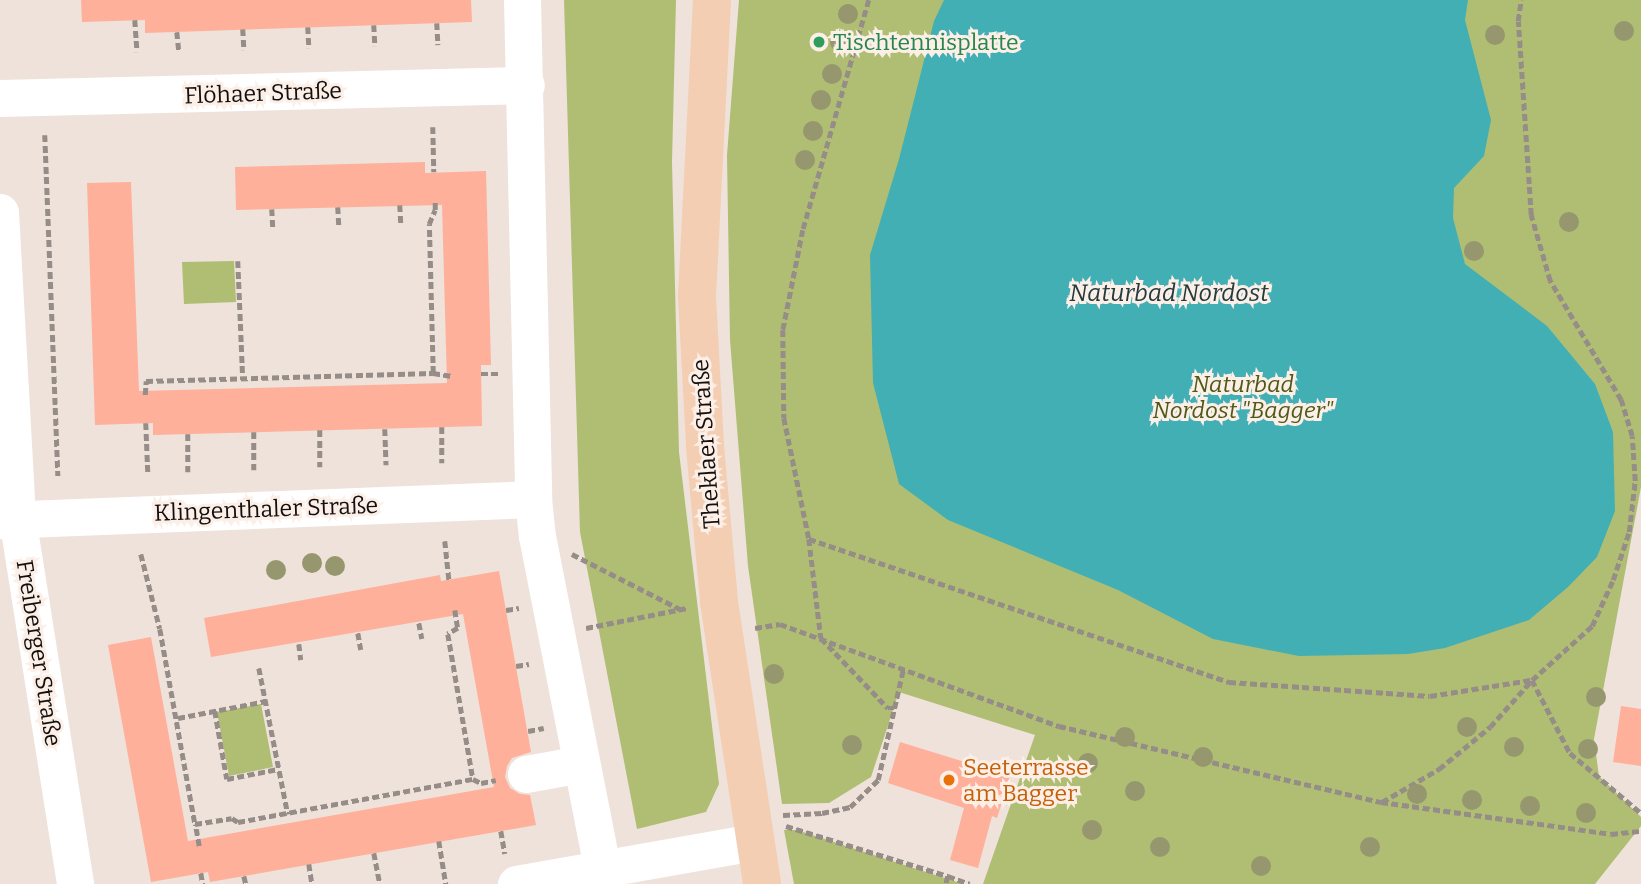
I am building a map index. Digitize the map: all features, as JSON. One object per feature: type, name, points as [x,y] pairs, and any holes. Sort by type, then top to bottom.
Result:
[{"type":"main road","name":"Theklaer Straße","points":[[712,0],[697,297],[705,447],[721,617],[762,825],[762,884]]},
{"type":"street","points":[[522,0],[526,85],[533,499],[537,536],[602,868]]},
{"type":"street","name":"Flöhaer Straße","points":[[0,98],[526,85]]},
{"type":"street","name":"Freiberger Straße","points":[[0,212],[9,519],[75,884]]},
{"type":"street","name":"Klingenthaler Straße","points":[[9,519],[533,499]]},
{"type":"street","points":[[512,777],[581,764]]},
{"type":"street","points":[[516,884],[602,868],[762,825]]},
{"type":"path","points":[[869,0],[803,230],[783,330],[784,418],[809,539],[821,638],[888,708],[894,708]]},
{"type":"path","points":[[1381,803],[1439,769],[1490,727],[1532,680],[1592,626],[1613,580],[1629,532],[1635,481],[1633,450],[1621,400],[1550,281],[1531,215],[1518,21],[1521,0]]},
{"type":"path","points":[[135,20],[137,52]]},
{"type":"path","points":[[437,23],[438,45]]},
{"type":"path","points":[[374,25],[375,46]]},
{"type":"path","points":[[308,27],[309,48]]},
{"type":"path","points":[[243,29],[244,50]]},
{"type":"path","points":[[177,32],[178,51]]},
{"type":"path","points":[[433,128],[434,172]]},
{"type":"path","points":[[45,135],[58,476]]},
{"type":"path","points":[[433,373],[429,224],[435,210],[435,200]]},
{"type":"path","points":[[400,205],[401,225]]},
{"type":"path","points":[[338,207],[339,227]]},
{"type":"path","points":[[272,209],[273,228]]},
{"type":"path","points":[[238,261],[243,378]]},
{"type":"path","points":[[145,395],[146,381],[433,373],[452,376]]},
{"type":"path","points":[[146,423],[148,473]]},
{"type":"path","points":[[442,427],[442,463]]},
{"type":"path","points":[[385,429],[386,465]]},
{"type":"path","points":[[320,430],[320,467]]},
{"type":"path","points":[[254,432],[254,470]]},
{"type":"path","points":[[188,434],[188,472]]},
{"type":"path","points":[[1633,450],[1641,450]]},
{"type":"path","points":[[537,536],[681,610],[780,624],[1059,726],[1381,803],[1611,834],[1641,831]]},
{"type":"path","points":[[809,539],[1229,682],[1430,696],[1532,680]]},
{"type":"path","points":[[445,541],[449,580]]},
{"type":"path","points":[[141,554],[178,718],[198,846]]},
{"type":"path","points":[[455,610],[458,628],[447,634],[473,779]]},
{"type":"path","points":[[556,634],[681,610]]},
{"type":"path","points":[[419,623],[422,639]]},
{"type":"path","points":[[358,633],[360,650]]},
{"type":"path","points":[[299,643],[302,660]]},
{"type":"path","points":[[259,668],[288,814]]},
{"type":"path","points":[[762,825],[850,807],[878,780],[903,670]]},
{"type":"path","points":[[1532,680],[1570,753],[1641,813]]},
{"type":"path","points":[[178,718],[266,701]]},
{"type":"path","points":[[215,712],[227,779],[278,769]]},
{"type":"path","points":[[195,824],[232,818],[238,822],[473,779],[481,783],[512,777]]},
{"type":"path","points":[[762,825],[787,827],[970,884]]},
{"type":"path","points":[[501,831],[504,847]]},
{"type":"path","points":[[439,841],[446,884]]},
{"type":"path","points":[[374,853],[380,884]]},
{"type":"path","points":[[309,864],[312,884]]},
{"type":"path","points":[[201,873],[203,884]]},
{"type":"path","points":[[244,876],[246,884]]},
{"type":"path","points":[[946,884],[948,876]]},
{"type":"green space","points":[[564,0],[676,0],[672,162],[679,452],[719,784],[706,812],[637,829],[580,532]]},
{"type":"green space","name":"Naturbad Nordost \"Bagger\"","points":[[739,0],[1641,0],[1641,487],[1594,739],[1599,776],[1641,817],[1641,826],[1595,884],[983,884],[1035,735],[899,692],[871,777],[829,803],[782,804],[748,566],[730,340],[727,155]]},
{"type":"green space","points":[[234,261],[236,302],[184,304],[182,262]]},
{"type":"green space","points":[[261,704],[273,767],[229,776],[217,712]]},
{"type":"green space","points":[[784,830],[797,830],[963,884],[794,884]]},
{"type":"water","name":"Naturbad Nordost","points":[[944,0],[1468,0],[1465,20],[1491,120],[1484,156],[1454,188],[1453,218],[1465,264],[1547,326],[1595,384],[1613,432],[1615,511],[1597,557],[1568,587],[1529,620],[1445,648],[1408,654],[1299,656],[1213,639],[1118,590],[948,520],[899,484],[873,383],[870,255],[899,159],[934,21]]},
{"type":"building","points":[[81,0],[471,0],[472,22],[145,33],[145,20],[82,22]]},
{"type":"building","points":[[425,162],[425,173],[486,171],[491,365],[481,365],[482,426],[153,435],[153,423],[95,425],[87,183],[131,182],[139,391],[447,383],[442,205],[236,210],[235,167]]},
{"type":"building","points":[[499,571],[531,752],[512,758],[505,777],[510,788],[520,794],[530,795],[536,825],[210,882],[208,872],[151,882],[108,645],[151,637],[188,841],[494,787],[463,614],[211,657],[204,618],[440,575],[441,581]]},
{"type":"building","points":[[1621,706],[1641,709],[1641,766],[1613,762]]},
{"type":"building","name":"Seeterrasse am Bagger","points":[[900,742],[1010,776],[997,818],[992,816],[978,868],[950,860],[964,808],[888,783]]},
{"type":"place","name":"Tischtennisplatte","points":[[819,42]]},
{"type":"place","name":"Seeterrasse am Bagger","points":[[949,780]]}]
